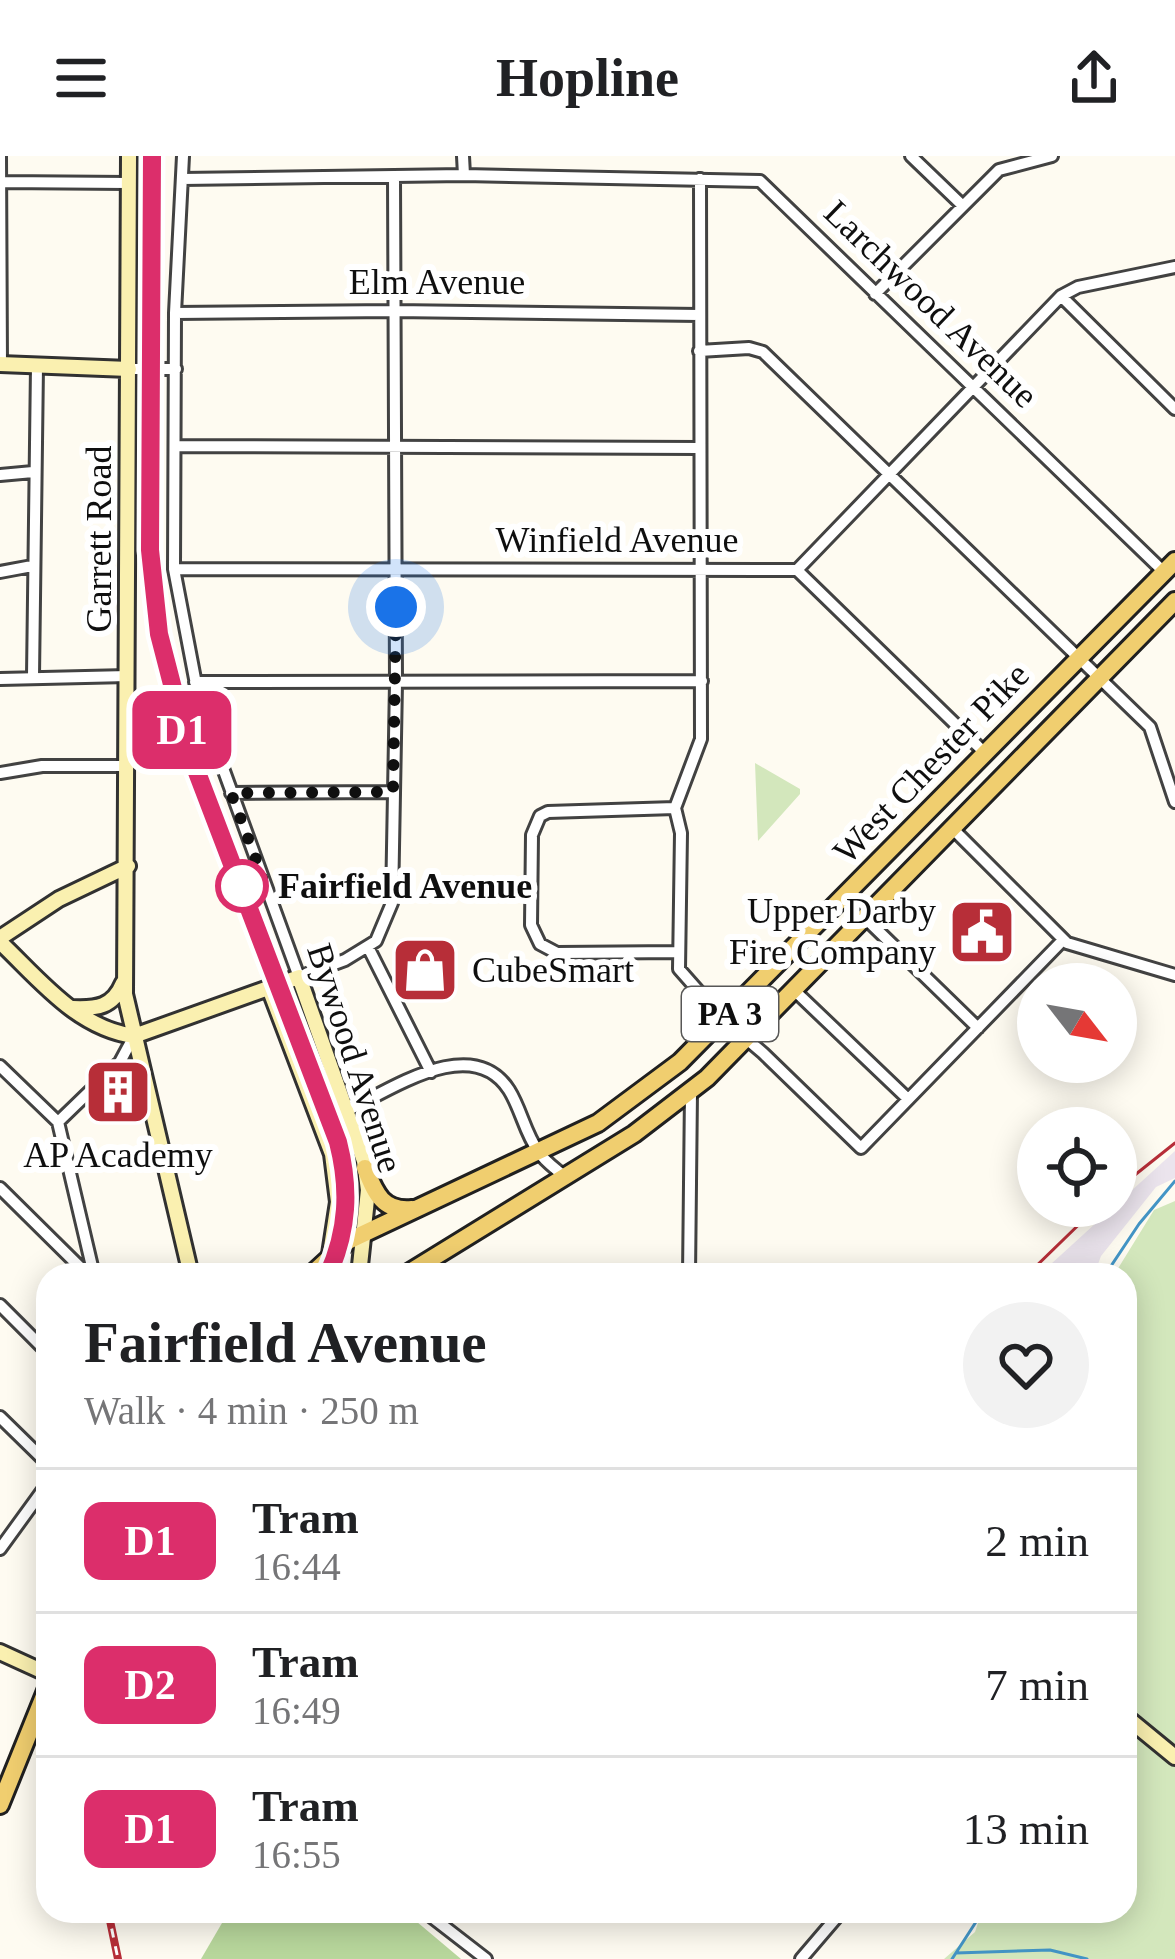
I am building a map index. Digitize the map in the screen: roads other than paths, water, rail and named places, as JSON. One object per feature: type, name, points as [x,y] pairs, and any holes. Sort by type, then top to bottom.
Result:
[{"type":"main road","name":"West Chester Pike","points":[[322,1263],[364,1234],[617,1111],[680,1063],[1170,567]]},
{"type":"main road","name":"West Chester Pike","points":[[425,1263],[634,1134],[691,1092],[1175,601]]},
{"type":"main road","points":[[897,845],[917,865]]},
{"type":"main road","points":[[365,1168],[385,1204],[398,1210],[418,1208]]},
{"type":"main road","points":[[0,1805],[36,1716]]},
{"type":"street","points":[[0,156],[0,364],[176,369]]},
{"type":"street","name":"Garrett Road","points":[[129,156],[125,979],[188,1263]]},
{"type":"street","name":"Bywood Avenue","points":[[183,156],[175,314],[174,569],[195,682],[365,1168],[368,1190],[360,1263]]},
{"type":"street","points":[[463,156],[464,176]]},
{"type":"street","points":[[911,156],[963,206]]},
{"type":"street","points":[[875,295],[1005,166],[1052,156]]},
{"type":"street","name":"Larchwood Avenue","points":[[182,179],[464,176],[760,182],[875,295],[1170,567]]},
{"type":"street","points":[[128,866],[14,925],[0,940],[71,1008],[101,1028],[134,1036],[299,977],[368,947],[384,930],[392,903],[396,682],[394,177]]},
{"type":"street","points":[[700,179],[701,739],[675,808],[681,833],[679,969],[724,1021],[763,1052],[861,1148],[1063,940]]},
{"type":"street","points":[[0,182],[128,183]]},
{"type":"street","points":[[986,754],[797,570],[1060,296],[1078,287],[1175,267]]},
{"type":"street","points":[[1060,296],[1175,410]]},
{"type":"street","name":"Elm Avenue","points":[[175,314],[699,315]]},
{"type":"street","points":[[699,350],[763,352],[1150,727],[1175,802]]},
{"type":"street","points":[[33,676],[37,366]]},
{"type":"street","points":[[176,446],[700,448]]},
{"type":"street","points":[[0,475],[33,472]]},
{"type":"street","points":[[0,572],[32,566]]},
{"type":"street","name":"Winfield Avenue","points":[[174,569],[797,570]]},
{"type":"street","points":[[0,679],[128,676]]},
{"type":"street","points":[[195,682],[702,681]]},
{"type":"street","points":[[0,773],[41,766],[128,766]]},
{"type":"street","points":[[231,793],[393,792]]},
{"type":"street","points":[[675,808],[540,816],[532,835],[531,925],[540,944],[557,953],[679,952]]},
{"type":"street","points":[[953,829],[1063,940],[1079,949],[1175,975]]},
{"type":"street","points":[[866,918],[977,1028]]},
{"type":"street","points":[[368,947],[431,1072]]},
{"type":"street","points":[[71,1008],[96,1009],[108,1004],[125,979]]},
{"type":"street","name":"Bywood Avenue","points":[[269,988],[332,1154],[338,1202],[330,1254]]},
{"type":"street","points":[[795,991],[908,1099]]},
{"type":"street","points":[[58,1122],[120,1062],[134,1036]]},
{"type":"street","points":[[346,1111],[448,1065],[467,1065],[494,1075],[511,1094],[538,1152],[565,1177]]},
{"type":"street","points":[[0,1066],[58,1122],[88,1263]]},
{"type":"street","points":[[689,1263],[691,1092]]},
{"type":"street","points":[[0,1188],[78,1263]]},
{"type":"street","points":[[0,1305],[36,1341]]},
{"type":"street","points":[[0,1418],[36,1452]]},
{"type":"street","points":[[0,1549],[36,1500]]},
{"type":"street","points":[[0,1652],[36,1668]]},
{"type":"street","points":[[1137,1725],[1175,1757]]},
{"type":"street","points":[[440,1923],[486,1959]]},
{"type":"street","points":[[801,1959],[832,1923]]},
{"type":"waterway","points":[[1113,1263],[1175,1181]]},
{"type":"waterway","points":[[952,1959],[975,1923]]},
{"type":"waterway","points":[[956,1953],[1050,1950],[1087,1959]]},
{"type":"tram line","points":[[152,156],[150,550],[159,634],[190,754],[338,1142],[345,1209],[332,1263]]},
{"type":"tram line","name":"D1","points":[[152,156],[150,550],[159,634],[190,754],[338,1142],[347,1197],[344,1228],[333,1263]]},
{"type":"tram line","points":[[1137,1173],[1175,1143]]},
{"type":"tram line","points":[[1039,1263],[1076,1227]]},
{"type":"railway","points":[[110,1923],[118,1959]]},
{"type":"place","name":"Fairfield Avenue","points":[[242,886]]},
{"type":"place","name":"Upper Darby Fire Company","points":[[982,932]]},
{"type":"place","name":"CubeSmart","points":[[425,970]]},
{"type":"place","name":"AP Academy","points":[[118,1092]]}]
